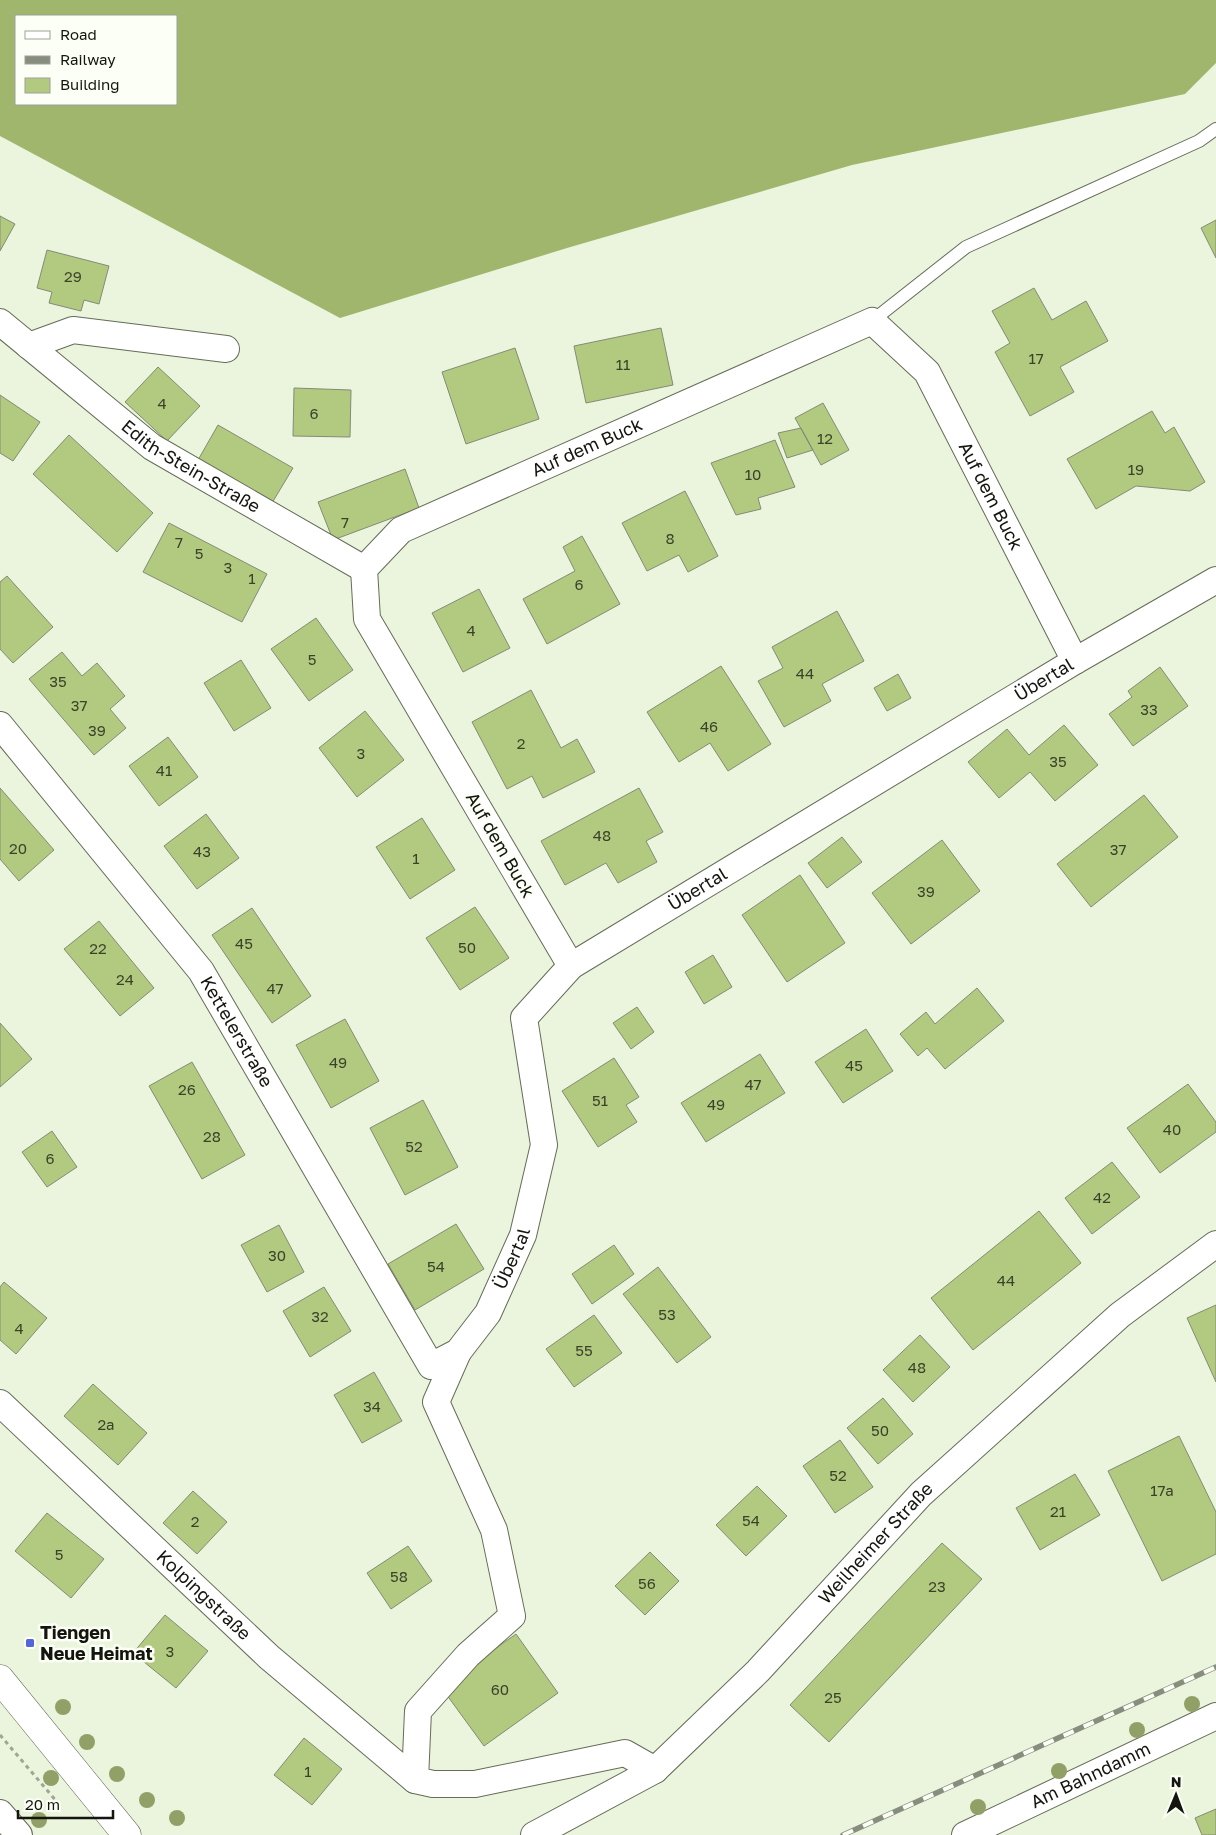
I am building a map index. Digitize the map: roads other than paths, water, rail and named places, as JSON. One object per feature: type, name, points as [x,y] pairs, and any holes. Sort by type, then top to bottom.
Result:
[{"type":"main road","points":[[0,1679],[128,1835]]},
{"type":"street","name":"Auf dem Buck","points":[[571,966],[367,619],[364,569],[401,530],[872,321],[927,372],[1075,661]]},
{"type":"street","name":"Edith-Stein-Straße","points":[[0,322],[152,447],[364,569]]},
{"type":"street","points":[[29,346],[73,330],[226,349]]},
{"type":"street","name":"Übertal","points":[[431,1366],[458,1352],[488,1314],[523,1234],[544,1145],[524,1018],[571,966],[1075,661],[1216,580]]},
{"type":"street","name":"Kettelerstraße","points":[[0,725],[201,970],[431,1366]]},
{"type":"street","name":"Weilheimer Straße","points":[[534,1835],[654,1770],[758,1671],[921,1494],[1120,1315],[1216,1244]]},
{"type":"street","points":[[458,1352],[436,1402],[494,1530],[512,1616],[468,1655],[418,1711],[415,1780],[433,1784],[475,1784],[625,1753],[654,1770]]},
{"type":"street","name":"Kolpingstraße","points":[[0,1403],[269,1657],[415,1780]]},
{"type":"street","name":"Am Bahndamm","points":[[965,1835],[1216,1716]]},
{"type":"street","points":[[0,1813],[18,1835]]},
{"type":"lane","points":[[872,321],[966,247],[1199,141],[1216,129]]},
{"type":"railway","points":[[843,1835],[1216,1667]]},
{"type":"place","name":"Tiengen Neue Heimat","points":[[30,1643]]}]
